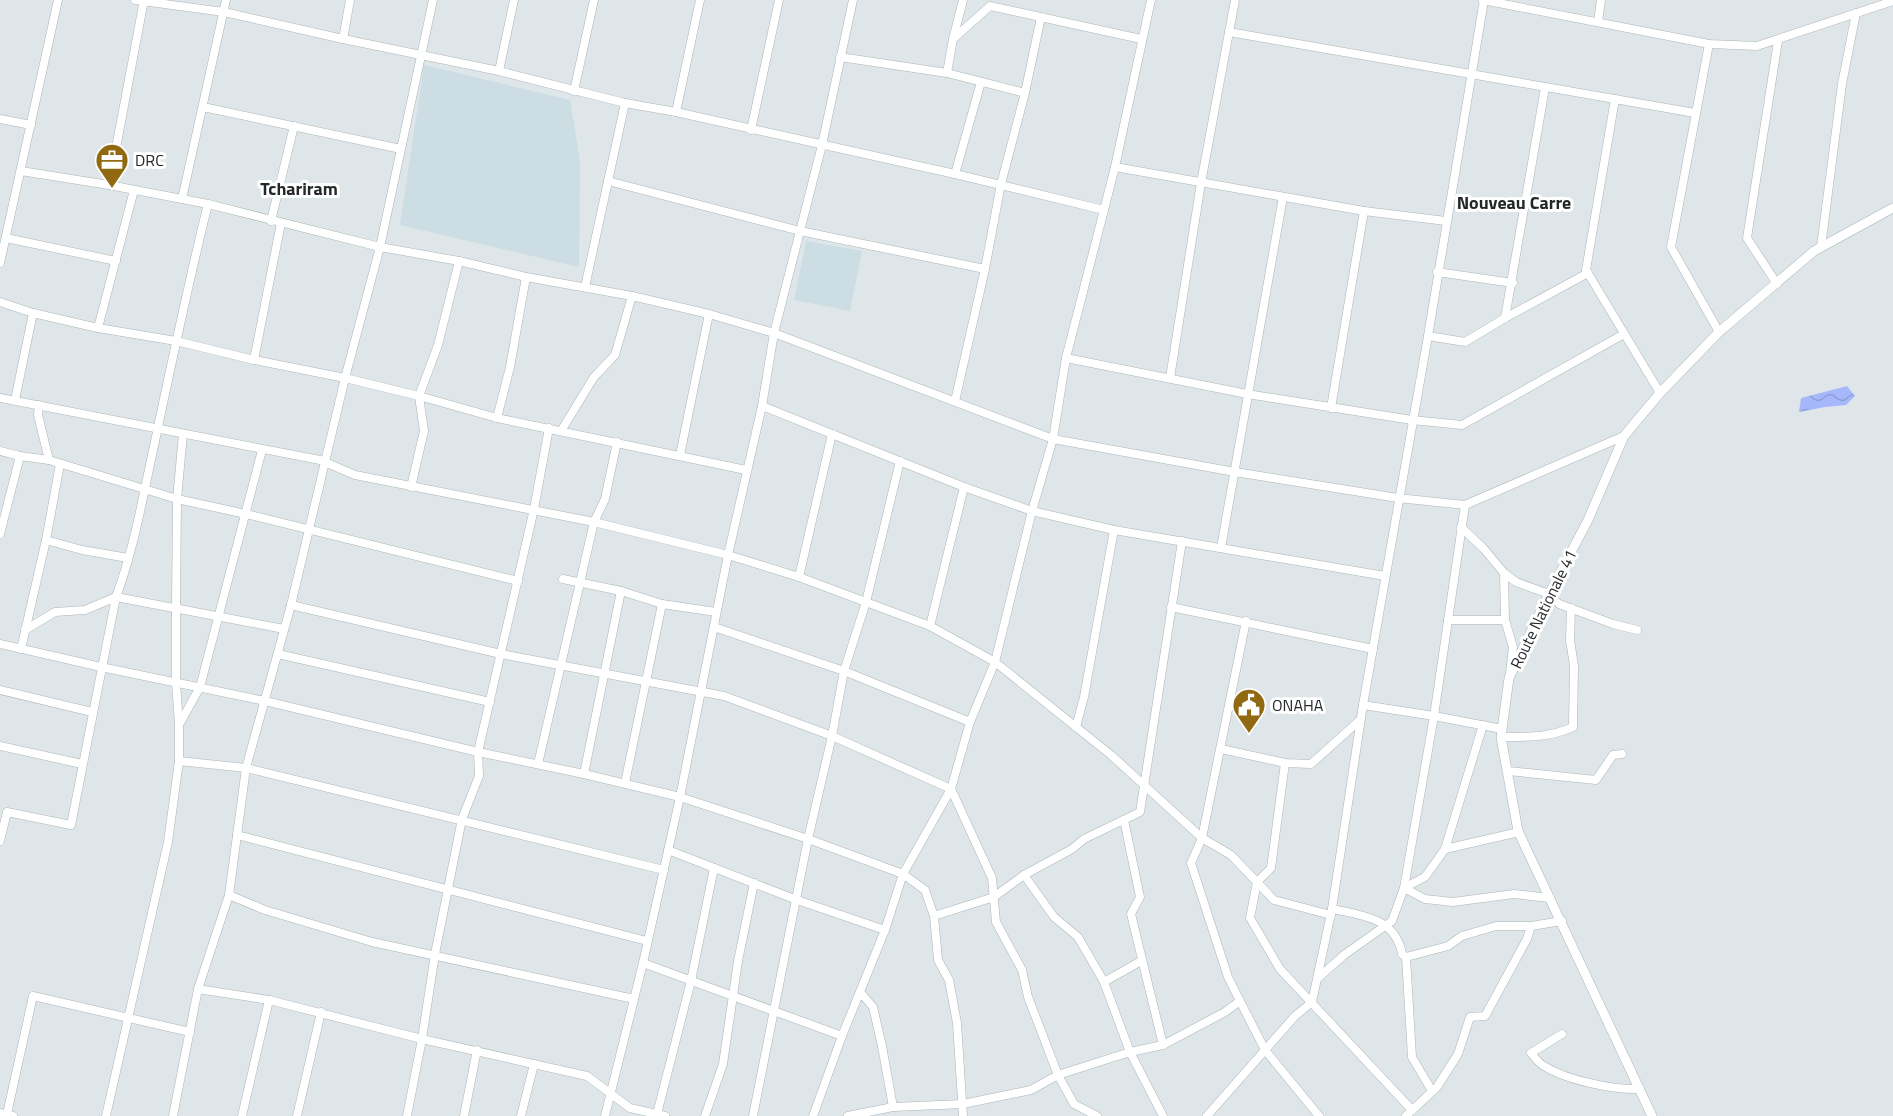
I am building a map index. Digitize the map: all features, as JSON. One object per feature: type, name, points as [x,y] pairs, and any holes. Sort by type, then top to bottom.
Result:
[{"type":"street","points":[[0,263],[58,0]]},
{"type":"street","points":[[135,0],[224,12],[343,39],[499,70],[625,103],[676,112],[1000,184],[1104,210]]},
{"type":"street","points":[[182,199],[226,0]]},
{"type":"street","points":[[343,39],[350,0]]},
{"type":"street","points":[[173,1116],[198,989],[229,895],[246,768],[291,604],[345,378],[380,247],[433,0]]},
{"type":"street","points":[[499,70],[514,0]]},
{"type":"street","points":[[574,91],[594,0]]},
{"type":"street","points":[[676,112],[700,0]]},
{"type":"street","points":[[751,129],[779,0]]},
{"type":"street","points":[[605,1116],[643,963],[680,797],[716,612],[762,406],[774,333],[822,145],[853,0]]},
{"type":"street","points":[[946,73],[963,0]]},
{"type":"street","points":[[813,1116],[842,1036],[885,930],[903,874],[951,789],[970,722],[995,662],[1032,510],[1053,439],[1066,358],[1115,167],[1151,0]]},
{"type":"street","points":[[1170,378],[1201,183],[1234,0]]},
{"type":"street","points":[[1207,1116],[1295,1016],[1312,1002],[1318,978],[1332,912],[1360,720],[1428,336],[1483,0],[1709,44],[1757,46],[1778,41],[1893,1]]},
{"type":"street","points":[[1598,22],[1601,0]]},
{"type":"street","points":[[109,185],[144,1]]},
{"type":"street","points":[[953,39],[990,6],[1141,39]]},
{"type":"street","points":[[1821,247],[1842,84],[1856,13]]},
{"type":"street","points":[[955,401],[986,269],[1000,184],[1025,93],[1041,17]]},
{"type":"street","points":[[1229,32],[1695,113]]},
{"type":"street","points":[[1776,284],[1747,238],[1778,41]]},
{"type":"street","points":[[1709,44],[1671,247],[1719,332]]},
{"type":"street","points":[[840,57],[946,73],[1025,93]]},
{"type":"street","points":[[955,174],[981,82]]},
{"type":"street","points":[[1505,318],[1513,283],[1545,88]]},
{"type":"street","points":[[1615,99],[1586,270],[1660,393]]},
{"type":"street","points":[[585,287],[625,103]]},
{"type":"street","points":[[203,107],[401,150]]},
{"type":"street","points":[[0,119],[31,125]]},
{"type":"street","points":[[271,221],[294,126]]},
{"type":"street","points":[[1115,167],[1364,211],[1446,221]]},
{"type":"street","points":[[21,171],[208,204],[380,247],[632,296],[710,314],[774,333],[1053,439],[1235,472],[1398,498],[1465,505],[1624,436]]},
{"type":"street","points":[[608,181],[800,231],[986,269]]},
{"type":"street","points":[[98,328],[134,190]]},
{"type":"street","points":[[1221,548],[1283,197]]},
{"type":"street","points":[[0,841],[3,812],[70,825],[116,597],[145,489],[208,204]]},
{"type":"street","name":"Route Nationale 41","points":[[1652,1116],[1519,832],[1501,733],[1509,678],[1588,520],[1624,436],[1660,393],[1719,332],[1814,251],[1893,208]]},
{"type":"street","points":[[1331,408],[1364,211]]},
{"type":"street","points":[[254,360],[281,223]]},
{"type":"street","points":[[6,238],[116,261]]},
{"type":"street","points":[[411,487],[424,430],[419,396],[438,345],[459,261]]},
{"type":"street","points":[[1437,272],[1513,283]]},
{"type":"street","points":[[1428,336],[1465,342],[1588,273]]},
{"type":"street","points":[[497,418],[510,367],[526,277]]},
{"type":"street","points":[[561,431],[594,377],[615,355],[632,296]]},
{"type":"street","points":[[0,302],[33,313],[98,328],[176,341],[254,360],[345,378],[497,418],[746,470]]},
{"type":"street","points":[[15,400],[33,313]]},
{"type":"street","points":[[680,455],[710,314]]},
{"type":"street","points":[[1066,358],[1247,394],[1412,420],[1462,425],[1624,334]]},
{"type":"street","points":[[0,398],[325,463],[355,475],[411,487],[594,522],[728,555],[798,577],[930,626],[995,662],[1076,727],[1202,838],[1231,855],[1274,900],[1332,912],[1370,916],[1385,924],[1400,944],[1402,954],[1406,957],[1412,1057],[1432,1091]]},
{"type":"street","points":[[39,405],[38,415],[49,460]]},
{"type":"street","points":[[762,406],[964,487],[1032,510],[1114,530],[1386,576]]},
{"type":"street","points":[[407,1116],[435,954],[462,819],[479,776],[478,752],[534,509],[549,428]]},
{"type":"street","points":[[106,1116],[168,842],[179,761],[176,683],[177,499],[183,434]]},
{"type":"street","points":[[798,577],[832,434]]},
{"type":"street","points":[[538,764],[579,583],[594,522],[605,499],[617,442]]},
{"type":"street","points":[[179,724],[200,687],[262,450]]},
{"type":"street","points":[[0,451],[49,460],[177,499],[518,581]]},
{"type":"street","points":[[0,534],[20,456]]},
{"type":"street","points":[[753,1116],[844,671],[866,602],[900,461]]},
{"type":"street","points":[[21,649],[46,540],[60,464]]},
{"type":"street","points":[[930,626],[964,487]]},
{"type":"street","points":[[1318,978],[1344,954],[1392,921],[1404,888],[1434,716],[1465,505]]},
{"type":"street","points":[[1461,528],[1484,549],[1504,573],[1516,582],[1549,594],[1559,604],[1613,624],[1638,630]]},
{"type":"street","points":[[1076,727],[1084,697],[1114,530]]},
{"type":"street","points":[[46,540],[81,550],[128,558]]},
{"type":"street","points":[[934,916],[994,897],[1024,874],[1072,849],[1084,839],[1140,812],[1182,541]]},
{"type":"street","points":[[1504,573],[1505,620],[1513,647],[1509,678]]},
{"type":"street","points":[[562,579],[621,591],[662,604],[716,612]]},
{"type":"street","points":[[584,774],[621,591]]},
{"type":"street","points":[[25,630],[55,612],[86,610],[116,597],[284,629]]},
{"type":"street","points":[[291,604],[501,654],[724,696],[832,736],[951,789],[993,878],[996,922],[1022,970],[1028,997],[1058,1075],[1074,1104],[1097,1116]]},
{"type":"street","points":[[625,783],[662,604]]},
{"type":"street","points":[[1171,607],[1372,649]]},
{"type":"street","points":[[1363,705],[1483,725],[1501,733],[1532,737],[1554,735],[1573,727],[1575,697],[1570,640],[1571,608]]},
{"type":"street","points":[[1448,620],[1505,620]]},
{"type":"street","points":[[1246,621],[1202,838],[1191,863],[1228,977],[1240,1001],[1265,1050],[1319,1116]]},
{"type":"street","points":[[714,627],[844,671],[970,722]]},
{"type":"street","points":[[0,644],[101,668],[265,701],[680,797],[808,839],[903,874],[926,890],[934,916],[938,960],[949,980],[957,1023],[963,1116]]},
{"type":"street","points":[[278,654],[490,702]]},
{"type":"street","points":[[0,690],[92,712]]},
{"type":"street","points":[[1221,749],[1285,763],[1311,764],[1360,720]]},
{"type":"street","points":[[1404,888],[1425,877],[1445,849],[1483,725]]},
{"type":"street","points":[[0,746],[82,764]]},
{"type":"street","points":[[1508,771],[1596,780],[1613,755],[1622,754]]},
{"type":"street","points":[[179,761],[246,768],[664,870]]},
{"type":"street","points":[[1285,763],[1271,868],[1257,882],[1250,918],[1280,969],[1312,1002],[1409,1113],[1437,1087],[1458,1054],[1470,1017],[1485,1016],[1527,939],[1531,926]]},
{"type":"street","points":[[1124,820],[1140,897],[1131,914],[1163,1045]]},
{"type":"street","points":[[1445,849],[1519,832]]},
{"type":"street","points":[[237,835],[647,941]]},
{"type":"street","points":[[668,850],[797,900],[885,930]]},
{"type":"street","points":[[198,989],[269,1000],[587,1076],[630,1108],[661,1115],[692,981],[714,868]]},
{"type":"street","points":[[1024,874],[1054,917],[1078,937],[1104,982],[1130,1052],[1163,1116]]},
{"type":"street","points":[[705,1116],[723,1064],[738,961],[754,883]]},
{"type":"street","points":[[1404,888],[1425,899],[1453,902],[1514,894],[1550,898]]},
{"type":"street","points":[[229,895],[265,910],[372,942],[634,999]]},
{"type":"street","points":[[1406,957],[1448,946],[1462,936],[1497,926],[1531,926],[1562,921]]},
{"type":"street","points":[[1104,982],[1141,961]]},
{"type":"street","points":[[643,963],[842,1036]]},
{"type":"street","points":[[860,992],[873,1007],[893,1107]]},
{"type":"street","points":[[7,1114],[33,996],[190,1032]]},
{"type":"street","points":[[242,1116],[269,1000]]},
{"type":"street","points":[[848,1116],[893,1107],[963,1104],[1031,1090],[1058,1075],[1130,1052],[1163,1045],[1226,1012],[1240,1001]]},
{"type":"street","points":[[297,1116],[321,1012]]},
{"type":"street","points":[[1562,1034],[1531,1053],[1541,1065],[1560,1074],[1622,1089],[1640,1089]]},
{"type":"street","points":[[464,1116],[477,1050]]},
{"type":"street","points":[[521,1116],[534,1064]]},
{"type":"shaded area","points":[[424,65],[570,100],[580,161],[579,267],[400,225]]},
{"type":"shaded area","points":[[806,241],[862,251],[850,311],[794,300]]},
{"type":"water","points":[[1847,386],[1855,396],[1846,405],[1799,412],[1801,398]]},
{"type":"place","name":"DRC","points":[[112,189]]},
{"type":"place","name":"ONAHA","points":[[1249,734]]},
{"type":"district","name":"Tchariram","points":[[299,188]]},
{"type":"district","name":"Nouveau Carre","points":[[1514,202]]}]
